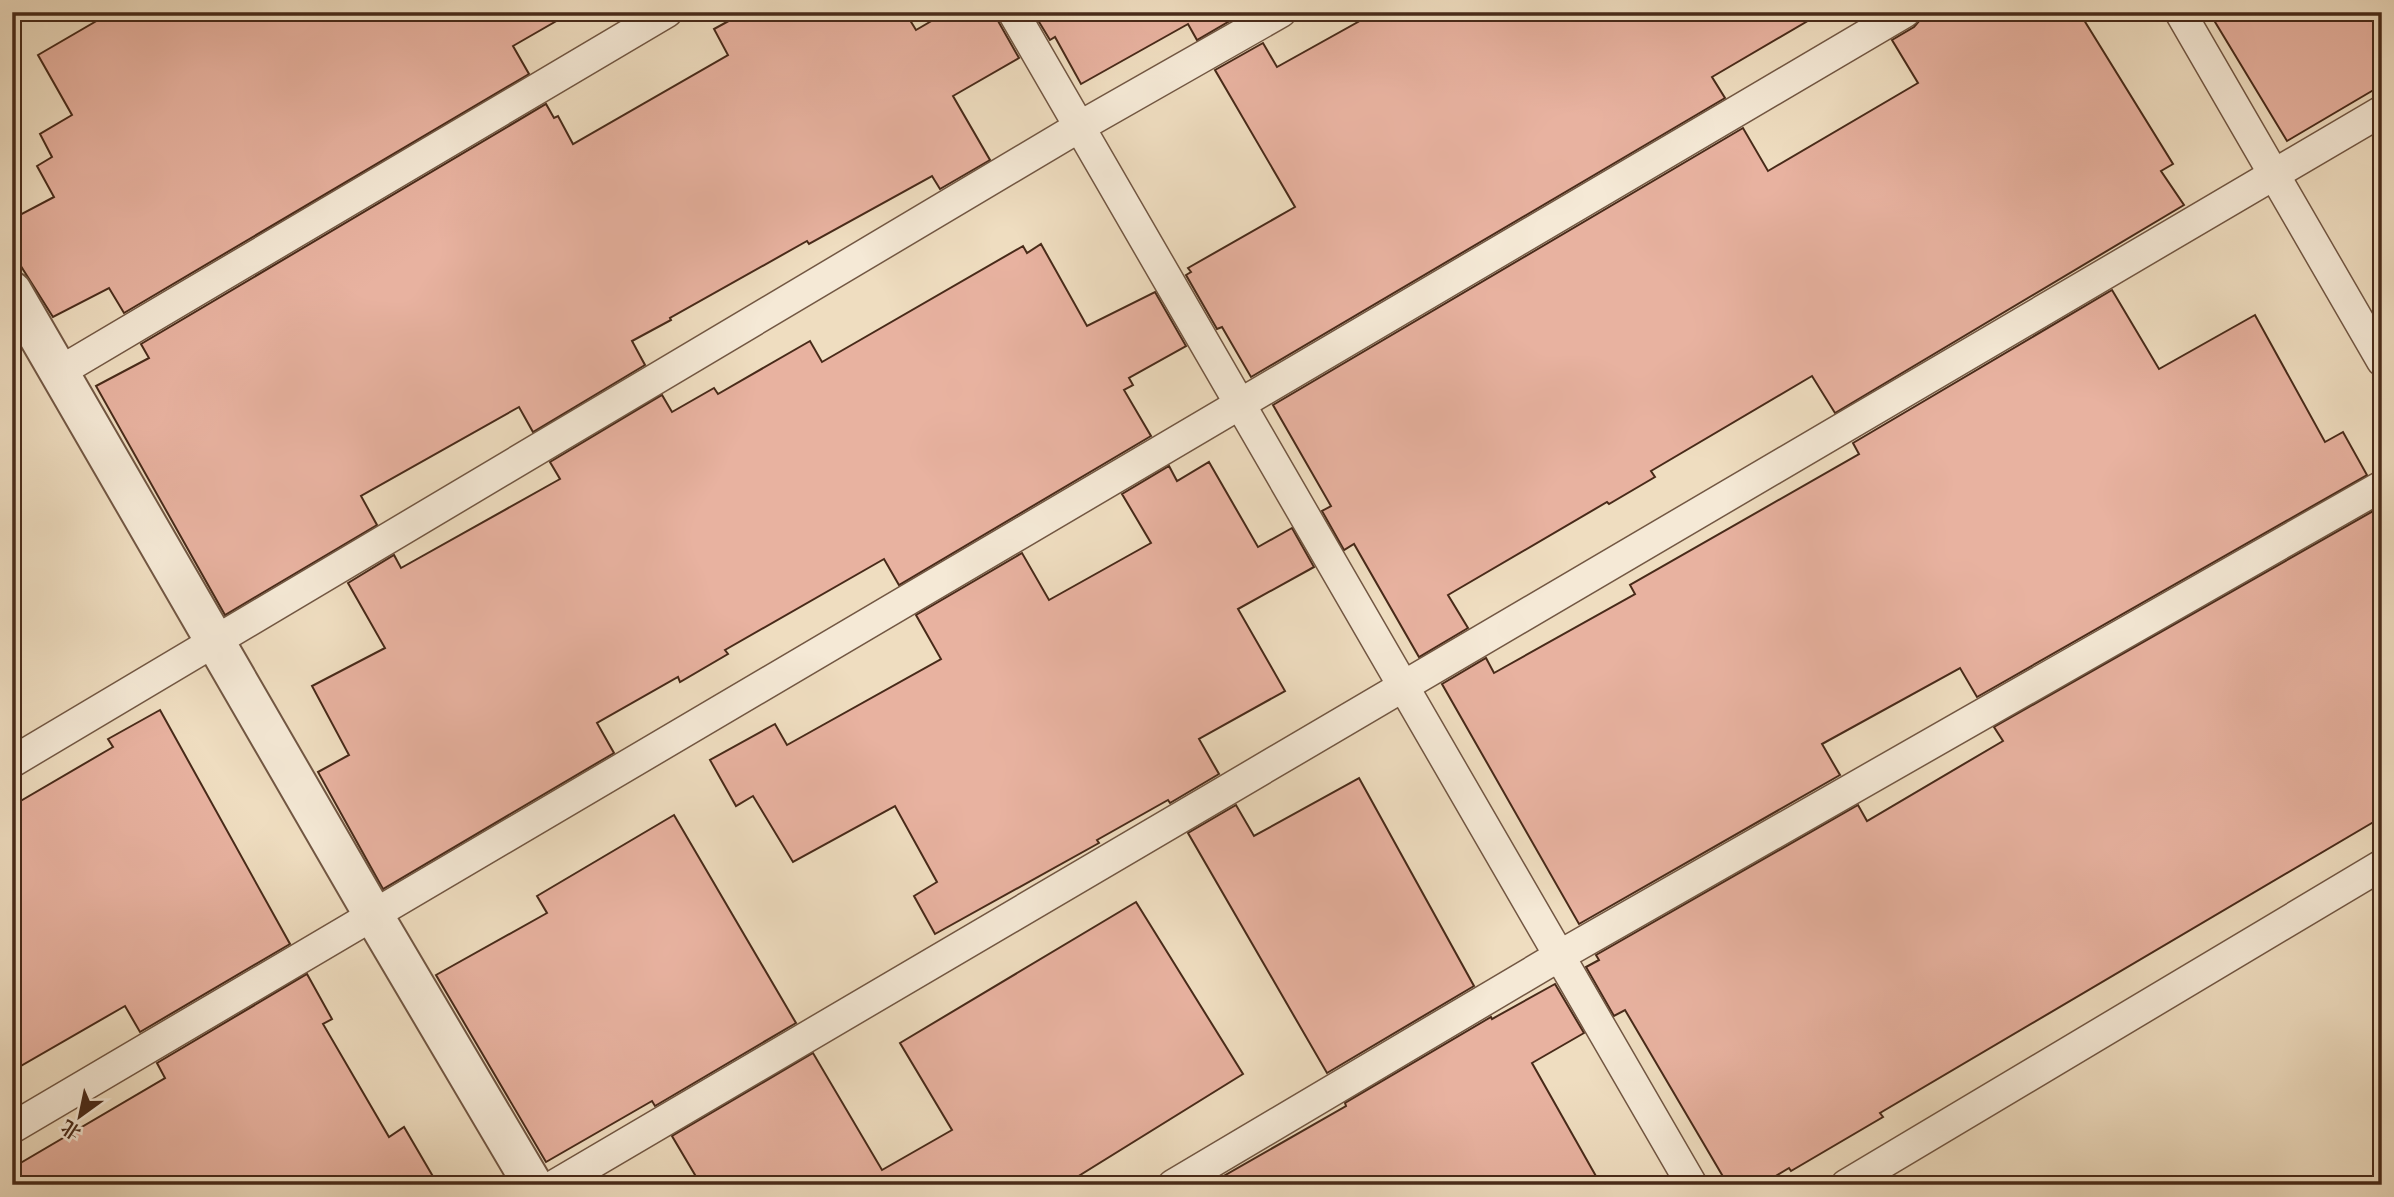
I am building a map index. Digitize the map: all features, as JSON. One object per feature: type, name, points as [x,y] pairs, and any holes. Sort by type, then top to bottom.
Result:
[{"type":"street","points":[[12,291],[533,1185]]},
{"type":"lane","points":[[60,372],[667,12]]},
{"type":"lane","points":[[1013,12],[1405,685],[1692,1185]]},
{"type":"lane","points":[[12,762],[1079,127],[1281,12]]},
{"type":"lane","points":[[12,1128],[1905,12]]},
{"type":"lane","points":[[2180,12],[2382,361]]},
{"type":"lane","points":[[555,1185],[2382,111]]},
{"type":"lane","points":[[1172,1185],[1559,956],[2382,486]]},
{"type":"lane","points":[[1846,1185],[2382,865]]},
{"type":"building","points":[[112,12],[572,12],[513,46],[529,74],[124,313],[109,288],[53,317],[12,252],[12,219],[54,197],[37,166],[52,157],[40,134],[72,115],[38,55]]},
{"type":"building","points":[[745,12],[905,12],[916,30],[947,12],[996,12],[998,21],[1019,58],[953,96],[990,160],[940,189],[932,176],[809,244],[807,241],[670,318],[671,320],[632,341],[645,365],[533,432],[519,407],[361,496],[377,525],[225,615],[96,386],[149,358],[141,344],[546,104],[554,118],[558,116],[573,144],[728,55],[714,29]]},
{"type":"building","points":[[1033,12],[1245,12],[1197,40],[1188,24],[1081,84],[1055,37],[1050,40]]},
{"type":"building","points":[[1376,12],[1823,12],[1712,77],[1725,98],[1251,377],[1222,327],[1217,329],[1186,275],[1191,272],[1188,268],[1295,207],[1215,70],[1263,43],[1277,67]]},
{"type":"building","points":[[1922,12],[2079,12],[2173,164],[2161,171],[2184,205],[1835,413],[1812,376],[1651,471],[1655,477],[1448,595],[1468,628],[1419,657],[1354,544],[1344,550],[1322,511],[1331,506],[1273,405],[1743,128],[1768,171],[1918,83],[1892,40],[1914,27]]},
{"type":"building","points":[[2209,12],[2382,12],[2382,85],[2287,141]]},
{"type":"building","points":[[1041,244],[1087,326],[1155,292],[1186,346],[1129,378],[1133,385],[1124,390],[1151,436],[899,585],[884,559],[725,650],[728,654],[680,682],[678,677],[597,723],[614,753],[383,889],[318,772],[349,755],[312,686],[385,648],[348,583],[394,555],[401,568],[560,479],[550,462],[662,395],[672,412],[714,388],[718,394],[810,341],[822,362],[1023,246],[1027,253]]},
{"type":"building","points":[[2112,290],[2159,369],[2255,315],[2325,442],[2343,432],[2367,475],[1977,697],[1960,668],[1822,744],[1840,775],[1579,924],[1442,684],[1486,658],[1494,673],[1635,594],[1630,585],[1859,454],[1853,443]]},
{"type":"building","points":[[1209,462],[1258,547],[1292,528],[1314,567],[1238,609],[1285,691],[1199,739],[1219,774],[1170,803],[1168,800],[1097,840],[1099,843],[935,934],[914,896],[937,882],[895,806],[793,862],[753,796],[736,806],[710,760],[775,724],[787,745],[941,659],[916,615],[1022,553],[1049,600],[1151,543],[1122,494],[1169,466],[1177,481]]},
{"type":"building","points":[[2382,506],[2382,817],[1880,1113],[1883,1117],[1791,1171],[1789,1168],[1761,1185],[1728,1185],[1625,1010],[1614,1016],[1586,967],[1599,960],[1596,955],[1858,805],[1867,821],[2003,741],[1994,727]]},
{"type":"building","points":[[160,710],[290,944],[140,1032],[125,1006],[12,1071],[12,806],[113,747],[108,739]]},
{"type":"building","points":[[1359,778],[1474,986],[1327,1073],[1188,833],[1236,805],[1254,836]]},
{"type":"building","points":[[674,815],[796,1023],[655,1106],[652,1101],[546,1162],[436,975],[547,913],[537,896]]},
{"type":"building","points":[[1136,902],[1243,1074],[1064,1185],[701,1185],[672,1136],[813,1053],[882,1170],[952,1130],[900,1043]]},
{"type":"building","points":[[307,974],[332,1019],[323,1024],[389,1137],[404,1127],[438,1185],[12,1185],[12,1168],[165,1078],[157,1063]]},
{"type":"building","points":[[1555,984],[1584,1033],[1532,1063],[1601,1185],[1208,1185],[1346,1106],[1345,1103],[1491,1017],[1492,1019]]}]
